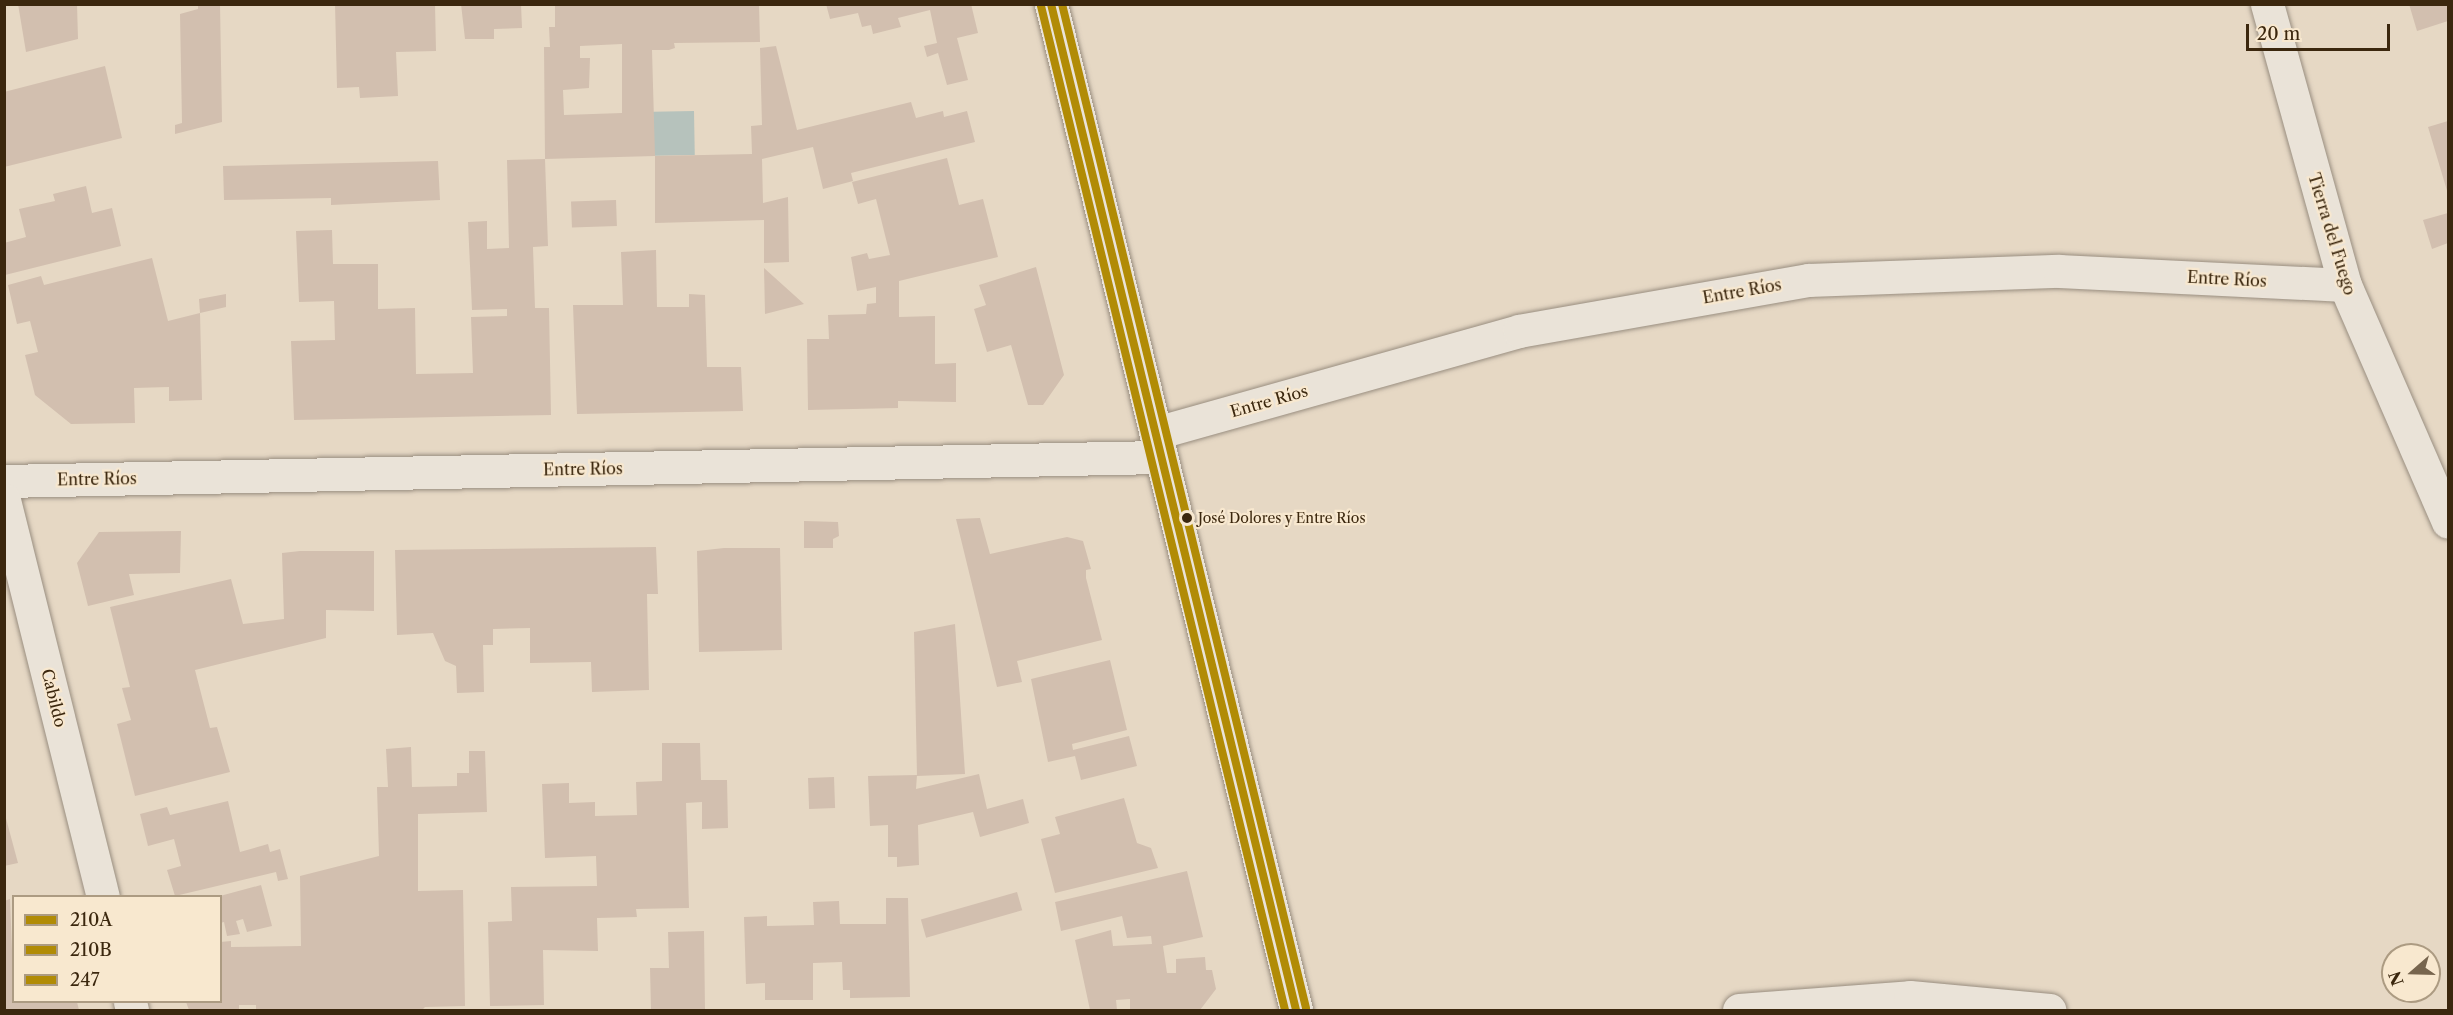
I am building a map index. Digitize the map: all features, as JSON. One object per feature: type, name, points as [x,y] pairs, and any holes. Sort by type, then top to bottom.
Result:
[{"type":"street","points":[[1051,4],[1296,1011]]},
{"type":"street","name":"Tierra del Fuego","points":[[2267,4],[2345,285],[2448,522]]},
{"type":"street","name":"Entre Ríos","points":[[4,481],[1158,445],[1519,331],[1808,280],[2059,271],[2345,285]]},
{"type":"street","name":"Cabildo","points":[[4,500],[103,895]]},
{"type":"street","points":[[1739,1011],[1910,997],[2049,1011]]},
{"type":"shaded area","points":[[694,111],[695,155],[654,156],[653,112]]},
{"type":"building","points":[[18,4],[77,4],[78,39],[26,52]]},
{"type":"building","points":[[198,4],[220,4],[222,122],[175,134],[175,125],[182,123],[180,14],[198,9]]},
{"type":"building","points":[[335,4],[435,4],[436,51],[396,52],[398,96],[360,98],[359,87],[337,88]]},
{"type":"building","points":[[461,4],[521,4],[522,28],[494,29],[494,39],[465,39]]},
{"type":"building","points":[[555,4],[759,4],[760,42],[674,43],[675,48],[669,50],[652,50],[655,156],[545,159],[544,47],[550,47],[549,27],[555,27]],"holes":[[[622,44],[622,113],[564,115],[563,90],[589,88],[590,58],[580,58],[580,46]]]},
{"type":"building","points":[[826,4],[971,4],[978,33],[957,38],[968,80],[947,85],[938,53],[927,57],[924,46],[937,43],[930,10],[898,18],[901,27],[873,34],[871,25],[862,27],[858,13],[830,19]]},
{"type":"building","points":[[2409,4],[2448,4],[2448,21],[2417,31]]},
{"type":"building","points":[[776,46],[797,130],[911,102],[916,118],[943,111],[944,117],[967,111],[975,142],[851,173],[853,181],[823,189],[813,147],[762,159],[763,203],[788,197],[789,262],[764,263],[764,220],[655,223],[655,156],[752,154],[751,126],[762,125],[760,48]]},
{"type":"building","points":[[105,66],[122,138],[4,167],[4,92]]},
{"type":"building","points":[[2448,121],[2448,194],[2428,127]]},
{"type":"building","points":[[947,158],[959,205],[983,199],[998,257],[899,281],[899,317],[935,316],[935,364],[956,363],[956,402],[898,401],[898,408],[808,410],[807,339],[829,339],[828,315],[866,314],[867,304],[876,303],[876,287],[857,291],[851,257],[867,253],[869,259],[890,255],[876,199],[858,204],[852,182]]},
{"type":"building","points":[[545,159],[548,246],[533,247],[535,308],[549,308],[551,415],[294,420],[291,341],[335,340],[334,301],[299,302],[296,231],[332,230],[333,264],[378,264],[378,309],[415,308],[416,374],[473,373],[471,317],[507,316],[507,309],[472,310],[468,222],[487,221],[487,249],[509,248],[507,160]]},
{"type":"building","points":[[438,161],[440,200],[331,205],[331,198],[224,200],[223,166]]},
{"type":"building","points":[[86,186],[92,213],[112,208],[121,246],[5,275],[4,243],[26,237],[19,209],[55,201],[53,194]]},
{"type":"building","points":[[616,200],[617,226],[572,228],[571,202]]},
{"type":"building","points":[[2448,213],[2448,243],[2432,249],[2423,220]]},
{"type":"building","points":[[656,250],[657,307],[689,307],[689,294],[705,295],[707,367],[741,367],[743,411],[577,414],[573,305],[623,305],[621,252]]},
{"type":"building","points":[[152,258],[168,321],[200,313],[202,400],[169,401],[169,387],[134,388],[135,423],[71,424],[35,395],[25,355],[38,352],[30,321],[17,324],[8,285],[41,276],[44,285]]},
{"type":"building","points":[[1036,267],[1064,375],[1043,405],[1028,405],[1011,345],[987,352],[974,309],[986,305],[979,285]]},
{"type":"building","points":[[764,268],[804,304],[765,314]]},
{"type":"building","points":[[226,294],[226,307],[200,313],[199,299]]},
{"type":"building","points":[[980,518],[990,554],[1067,537],[1083,541],[1091,569],[1086,570],[1086,578],[1102,640],[1017,661],[1022,682],[997,687],[956,519]]},
{"type":"building","points":[[804,521],[838,522],[839,536],[833,539],[833,548],[804,548]]},
{"type":"building","points":[[181,531],[180,573],[129,574],[134,595],[88,606],[77,563],[99,532]]},
{"type":"building","points":[[656,547],[658,594],[647,594],[649,690],[592,692],[591,662],[530,663],[530,628],[493,629],[493,645],[483,645],[484,692],[457,693],[456,666],[445,661],[433,633],[397,635],[395,550]]},
{"type":"building","points":[[724,548],[780,548],[782,650],[699,652],[697,551]]},
{"type":"building","points":[[374,551],[374,611],[326,610],[326,638],[195,670],[210,728],[217,727],[230,772],[135,796],[117,724],[131,720],[122,688],[130,687],[110,607],[231,579],[243,624],[284,619],[282,553]]},
{"type":"building","points":[[955,624],[965,774],[917,776],[914,632]]},
{"type":"building","points":[[1110,660],[1127,730],[1072,744],[1073,750],[1129,736],[1137,766],[1081,780],[1075,756],[1048,762],[1031,679]]},
{"type":"building","points":[[662,743],[700,743],[701,780],[727,780],[728,828],[702,829],[702,802],[686,803],[689,908],[636,909],[637,917],[597,918],[598,951],[543,950],[544,1005],[490,1006],[488,922],[512,921],[511,887],[597,886],[596,856],[545,858],[542,784],[569,783],[569,803],[595,802],[595,816],[637,815],[636,782],[662,781]]},
{"type":"building","points":[[411,747],[412,787],[457,786],[457,773],[469,773],[469,751],[485,751],[487,812],[418,814],[418,891],[463,890],[465,1006],[425,1007],[422,1010],[256,1010],[256,1005],[239,1005],[239,1010],[189,1010],[186,1003],[222,1003],[222,942],[231,941],[231,947],[301,946],[300,876],[379,856],[377,787],[388,787],[386,749]]},
{"type":"building","points":[[979,774],[987,809],[1023,799],[1029,823],[980,837],[973,812],[918,825],[919,865],[897,867],[897,857],[888,857],[888,825],[870,826],[868,776],[917,775],[916,789]]},
{"type":"building","points":[[834,777],[835,808],[809,809],[808,778]]},
{"type":"building","points":[[1124,798],[1137,843],[1151,848],[1158,868],[1055,893],[1041,839],[1060,834],[1055,817]]},
{"type":"building","points":[[228,801],[240,852],[268,844],[270,852],[280,849],[288,879],[278,881],[276,872],[175,895],[167,870],[181,866],[174,839],[148,846],[140,814],[167,807],[170,815]]},
{"type":"building","points":[[4,811],[18,863],[4,866]]},
{"type":"building","points":[[1187,871],[1203,937],[1163,946],[1167,973],[1176,973],[1176,959],[1205,957],[1206,970],[1212,970],[1216,989],[1200,1010],[1130,1010],[1130,999],[1116,1000],[1117,1010],[1090,1010],[1075,940],[1111,930],[1113,946],[1152,944],[1151,936],[1127,938],[1122,916],[1061,931],[1055,902]]},
{"type":"building","points":[[261,885],[272,926],[247,932],[243,919],[236,921],[240,934],[227,936],[224,922],[222,922],[222,895]]},
{"type":"building","points":[[1017,892],[1022,910],[926,938],[921,920]]},
{"type":"building","points":[[886,898],[908,898],[910,997],[850,998],[850,990],[843,990],[842,962],[813,963],[813,1000],[765,1000],[765,983],[746,984],[744,917],[767,916],[767,926],[814,925],[813,902],[839,901],[840,924],[886,924]]},
{"type":"building","points":[[10,899],[12,1003],[77,1003],[79,1010],[4,1010],[4,901]]},
{"type":"building","points":[[704,931],[705,1010],[651,1010],[650,968],[669,968],[668,932]]},
{"type":"transit line","name":"210A","points":[[1051,4],[1296,1010]]},
{"type":"transit line","name":"247","points":[[1062,4],[1306,1008]]},
{"type":"transit line","name":"210B","points":[[1041,6],[1285,1010]]},
{"type":"place","name":"José Dolores y Entre Ríos","points":[[1187,518]]}]
